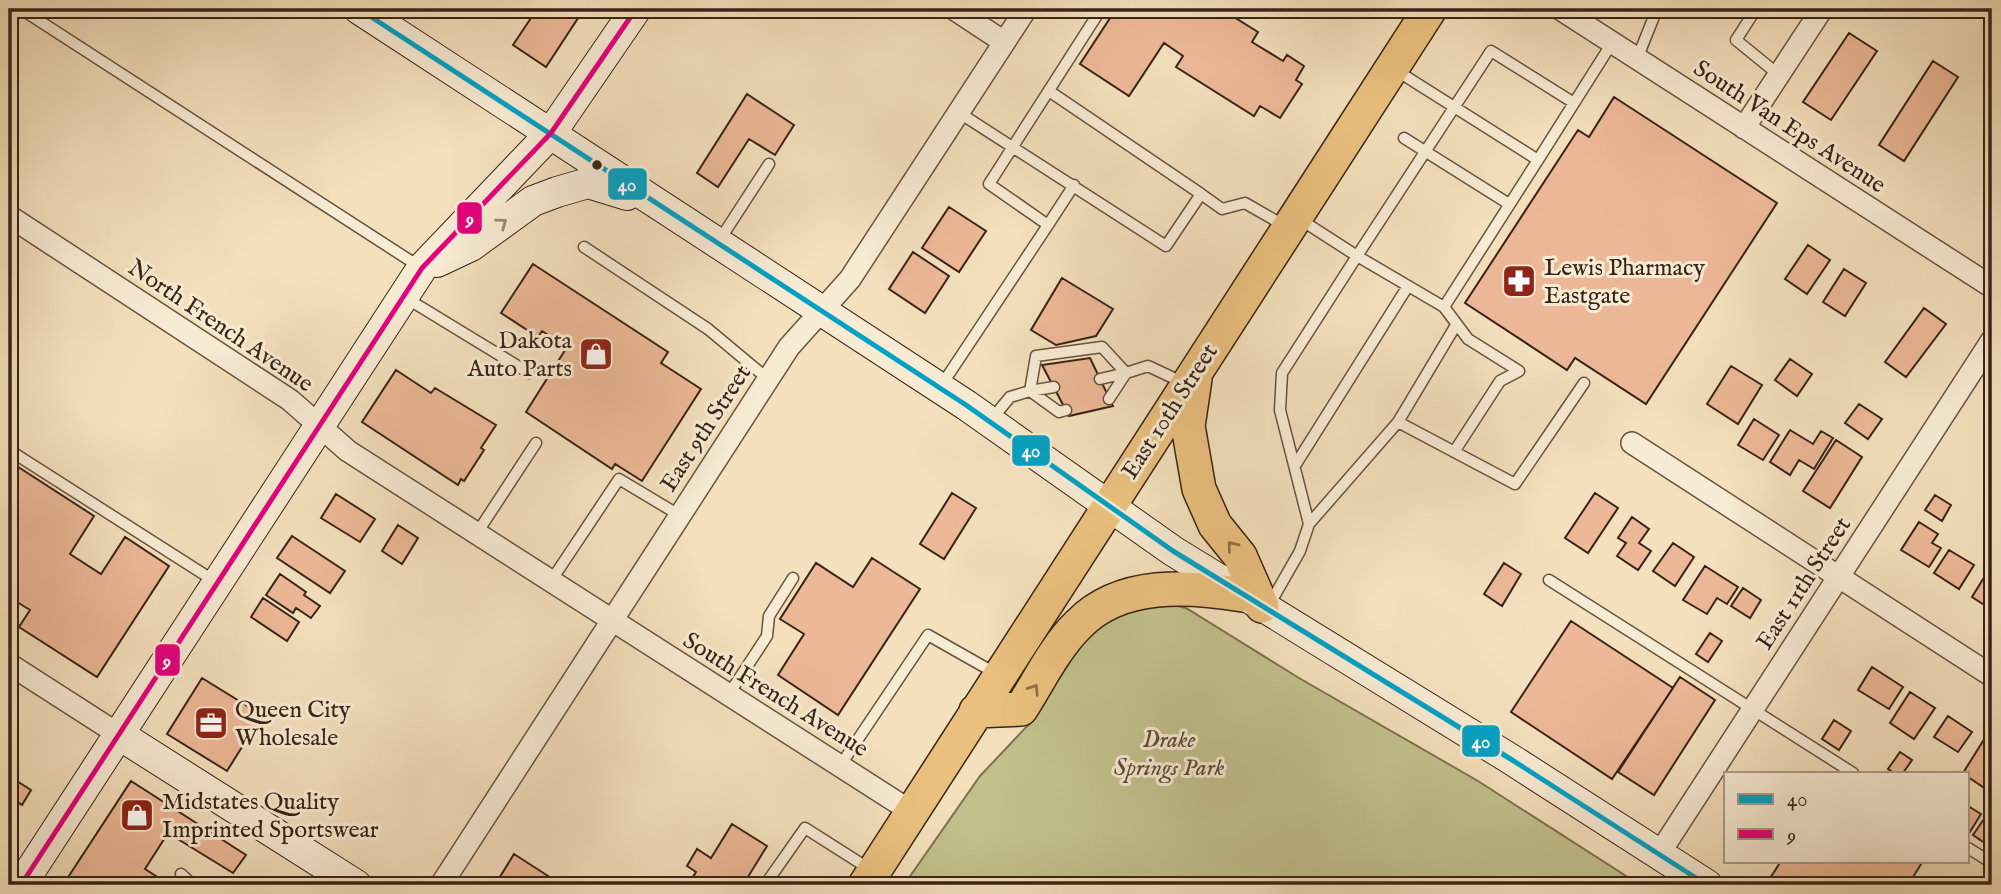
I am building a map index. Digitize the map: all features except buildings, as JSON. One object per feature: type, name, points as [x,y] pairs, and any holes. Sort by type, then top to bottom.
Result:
[{"type":"main road","points":[[359,9],[940,388],[1107,507],[1257,604],[1707,885]]},
{"type":"main road","points":[[21,885],[422,268],[551,133],[636,9]]},
{"type":"main road","name":"East 10th Street","points":[[869,879],[1430,9]]},
{"type":"main road","points":[[422,268],[471,246],[533,201],[588,183],[609,188],[676,215]]},
{"type":"main road","points":[[1192,375],[1188,426],[1199,489],[1215,525],[1240,556],[1257,604]]},
{"type":"main road","points":[[976,711],[1021,709],[1079,623],[1101,608],[1130,594],[1174,588],[1208,589],[1257,604]]},
{"type":"main road","points":[[118,734],[356,885]]},
{"type":"street","points":[[954,9],[1004,42]]},
{"type":"street","name":"East 9th Street","points":[[441,885],[789,347],[850,279],[1026,9]]},
{"type":"street","name":"South Van Eps Avenue","points":[[1560,9],[1992,287]]},
{"type":"street","points":[[1744,128],[1822,9]]},
{"type":"street","name":"North French Avenue","points":[[9,216],[290,400],[348,451],[611,620]]},
{"type":"street","name":"East 11th Street","points":[[1659,855],[1992,340]]},
{"type":"street","points":[[1632,443],[1992,677]]},
{"type":"street","name":"South French Avenue","points":[[611,620],[912,812]]},
{"type":"street","points":[[9,664],[118,734]]},
{"type":"lane","points":[[21,9],[422,268]]},
{"type":"lane","points":[[1048,225],[989,184],[1101,9]]},
{"type":"lane","points":[[1637,59],[1657,9]]},
{"type":"lane","points":[[1756,9],[1736,40],[1779,75]]},
{"type":"lane","points":[[1444,307],[1612,43]]},
{"type":"lane","points":[[1309,524],[1296,464],[1280,410],[1282,373],[1491,51],[1574,103]]},
{"type":"lane","points":[[1392,67],[1538,160]]},
{"type":"lane","points":[[1049,91],[1222,209],[1245,203],[1292,222],[1444,307],[1468,338],[1519,371],[1500,381],[1454,452]]},
{"type":"lane","points":[[958,112],[1014,145],[1167,247],[1201,194]]},
{"type":"lane","points":[[1404,138],[1509,204]]},
{"type":"lane","points":[[718,243],[769,164]]},
{"type":"lane","points":[[940,388],[1074,185]]},
{"type":"lane","points":[[584,247],[708,328],[768,379]]},
{"type":"lane","points":[[1296,464],[1408,286]]},
{"type":"lane","points":[[404,297],[529,373]]},
{"type":"lane","points":[[1257,604],[1300,551],[1309,524],[1398,422],[1456,325]]},
{"type":"lane","points":[[1030,391],[1036,356],[1102,348],[1126,373]]},
{"type":"lane","points":[[1100,379],[1148,366],[1192,375]]},
{"type":"lane","points":[[1109,399],[1126,373]]},
{"type":"lane","points":[[1398,422],[1515,484],[1584,383]]},
{"type":"lane","points":[[989,422],[1010,397],[1054,387]]},
{"type":"lane","points":[[1030,391],[1059,412],[1066,410]]},
{"type":"lane","points":[[477,533],[536,443]]},
{"type":"lane","points":[[9,450],[216,582]]},
{"type":"lane","points":[[551,581],[619,479],[679,515]]},
{"type":"lane","points":[[729,694],[767,636],[769,616],[793,578]]},
{"type":"lane","points":[[1549,580],[1851,772]]},
{"type":"lane","points":[[841,766],[928,635],[999,675]]},
{"type":"lane","points":[[765,885],[805,828],[869,879]]},
{"type":"lane","points":[[1969,849],[1992,863]]},
{"type":"lane","points":[[181,874],[193,885]]},
{"type":"green space","name":"Drake Springs Park","points":[[1160,602],[1186,608],[1299,678],[1478,781],[1640,885],[904,885],[980,776],[1031,722],[1084,640],[1115,614]]},
{"type":"transit line","name":"40","points":[[359,9],[966,405],[1173,551],[1509,758],[1707,885]]},
{"type":"transit line","name":"9","points":[[21,885],[422,268],[551,133],[636,9]]},
{"type":"place","name":"Lewis Pharmacy Eastgate","points":[[1519,281]]},
{"type":"place","name":"Dakota Auto Parts","points":[[596,354]]},
{"type":"place","name":"Queen City Wholesale","points":[[211,723]]},
{"type":"place","name":"Midstates Quality Imprinted Sportswear","points":[[137,815]]}]
